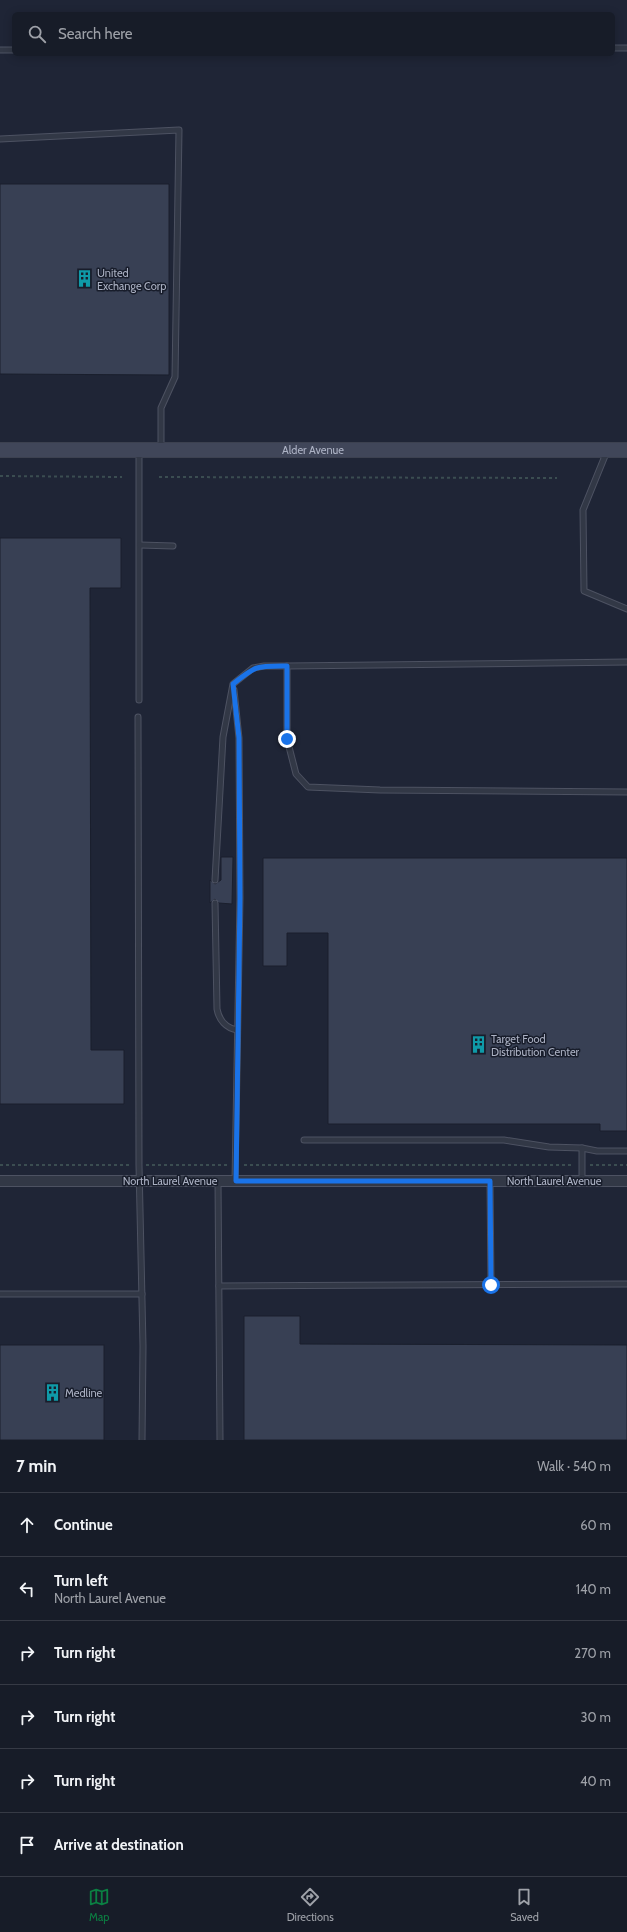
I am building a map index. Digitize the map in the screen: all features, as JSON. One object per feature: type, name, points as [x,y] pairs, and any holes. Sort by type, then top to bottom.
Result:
[{"type":"main road","name":"Alder Avenue","points":[[0,450],[627,450]]},
{"type":"street","name":"North Laurel Avenue","points":[[0,1181],[627,1181]]},
{"type":"lane","points":[[615,48],[627,48]]},
{"type":"lane","points":[[0,50],[12,50]]},
{"type":"lane","points":[[0,139],[178,130],[175,377],[161,408],[161,451]]},
{"type":"lane","points":[[607,450],[583,510],[584,591],[627,608]]},
{"type":"lane","points":[[139,451],[139,700]]},
{"type":"lane","points":[[140,545],[173,546]]},
{"type":"lane","points":[[215,880],[223,737],[233,684],[253,668],[264,666],[627,662]]},
{"type":"lane","points":[[287,666],[287,739],[296,774],[308,787],[380,790],[627,792]]},
{"type":"lane","points":[[233,684],[239,738],[240,898],[236,1181]]},
{"type":"lane","points":[[138,717],[139,1165],[142,1294],[142,1440]]},
{"type":"lane","points":[[215,903],[217,1010],[224,1023],[232,1029],[237,1030]]},
{"type":"lane","points":[[304,1140],[504,1140],[549,1147],[582,1148],[597,1151],[627,1151]]},
{"type":"lane","points":[[582,1148],[582,1181]]},
{"type":"lane","points":[[218,1181],[220,1440]]},
{"type":"lane","points":[[490,1181],[491,1285]]},
{"type":"lane","points":[[219,1286],[627,1284]]},
{"type":"lane","points":[[0,1294],[142,1294]]},
{"type":"path","points":[[0,476],[122,476]]},
{"type":"path","points":[[159,476],[556,478]]},
{"type":"path","points":[[0,1165],[627,1165]]},
{"type":"building","name":"United Exchange Corp","points":[[0,184],[169,184],[169,375],[0,374]]},
{"type":"building","points":[[0,538],[121,538],[121,588],[90,588],[91,1050],[124,1050],[124,1104],[0,1104]]},
{"type":"building","points":[[221,857],[233,857],[232,904],[219,903],[215,899],[210,903],[210,880],[215,884],[221,880]]},
{"type":"building","name":"Target Food Distribution Center","points":[[263,858],[627,858],[627,1131],[600,1131],[600,1124],[328,1124],[328,933],[287,933],[287,966],[263,966]]},
{"type":"building","points":[[244,1316],[300,1316],[300,1344],[627,1345],[627,1440],[244,1440]]},
{"type":"building","name":"Medline","points":[[0,1345],[104,1345],[104,1440],[0,1440]]},
{"type":"place","name":"United Exchange Corp","points":[[84,279]]},
{"type":"place","name":"Target Food Distribution Center","points":[[478,1045]]},
{"type":"place","name":"Medline","points":[[52,1393]]},
{"type":"route","points":[[287,739],[287,666],[264,666],[253,668],[233,684],[239,738],[240,898],[236,1181],[490,1181],[492,1255],[491,1285]]}]
